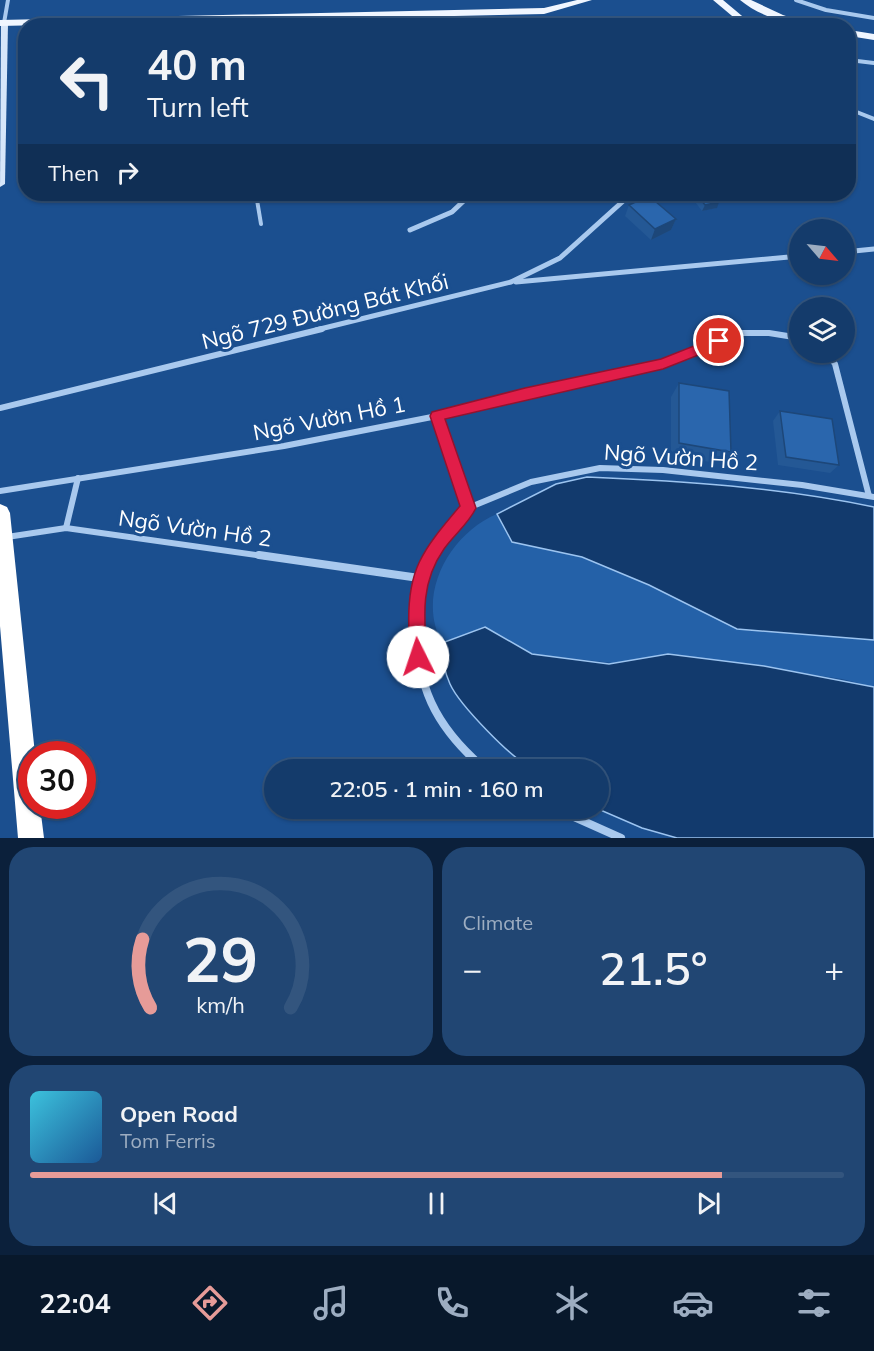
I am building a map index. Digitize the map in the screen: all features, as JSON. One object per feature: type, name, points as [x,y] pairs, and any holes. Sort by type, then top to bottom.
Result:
[{"type":"highway","points":[[0,513],[31,838]]},
{"type":"main road","points":[[259,18],[508,12],[561,9],[588,0]]},
{"type":"main road","points":[[717,0],[740,18]]},
{"type":"main road","points":[[744,0],[783,18]]},
{"type":"main road","points":[[492,18],[508,12]]},
{"type":"main road","points":[[0,184],[2,22],[18,22]]},
{"type":"main road","points":[[856,34],[874,36]]},
{"type":"street","points":[[2,22],[8,0]]},
{"type":"street","points":[[799,0],[826,10],[874,18]]},
{"type":"street","points":[[856,61],[874,63]]},
{"type":"street","points":[[856,113],[874,119]]},
{"type":"street","points":[[410,230],[448,215],[466,201]]},
{"type":"street","name":"Ngõ 729 Đường Bát Khối","points":[[0,408],[511,282],[560,258],[623,201]]},
{"type":"street","points":[[855,251],[874,249]]},
{"type":"street","points":[[511,282],[789,257]]},
{"type":"street","name":"Ngõ Vườn Hồ 1","points":[[0,490],[284,446],[436,416],[525,393],[663,364],[738,333],[769,333],[789,336]]},
{"type":"street","points":[[834,363],[871,496]]},
{"type":"street","points":[[436,416],[468,508]]},
{"type":"street","name":"Ngõ Vườn Hồ 2","points":[[473,759],[447,732],[429,700],[420,671],[416,644],[419,578],[438,544],[468,508],[501,492],[531,482],[600,468],[663,470],[802,485],[871,496]]},
{"type":"street","points":[[66,528],[78,478]]},
{"type":"street","name":"Ngõ Vườn Hồ 2","points":[[2,538],[66,528],[419,578]]},
{"type":"street","points":[[579,819],[621,838]]},
{"type":"lane","points":[[257,201],[261,224]]},
{"type":"shaded area","points":[[587,477],[731,486],[803,494],[874,507],[874,640],[737,629],[649,585],[582,557],[512,542],[497,514],[556,484]]},
{"type":"shaded area","points":[[497,514],[512,542],[582,557],[649,585],[737,629],[874,640],[874,687],[842,679],[668,654],[613,663],[532,654],[485,627],[442,643],[435,624],[433,605],[435,586],[442,568],[464,536],[480,523]]},
{"type":"shaded area","points":[[485,627],[532,654],[609,664],[668,654],[764,666],[874,687],[874,838],[677,838],[642,828],[609,814],[609,759],[518,759],[475,718],[455,693],[445,669],[442,643]]},
{"type":"building","points":[[638,201],[655,201],[676,219],[655,229],[629,205]]},
{"type":"building","points":[[702,201],[719,202],[705,205]]},
{"type":"building","points":[[679,383],[729,391],[731,452],[679,443]]},
{"type":"building","points":[[780,411],[832,419],[839,465],[786,457]]},
{"type":"route","points":[[418,657],[416,616],[419,578],[438,544],[468,508],[436,416],[525,393],[663,364],[719,341]]}]
